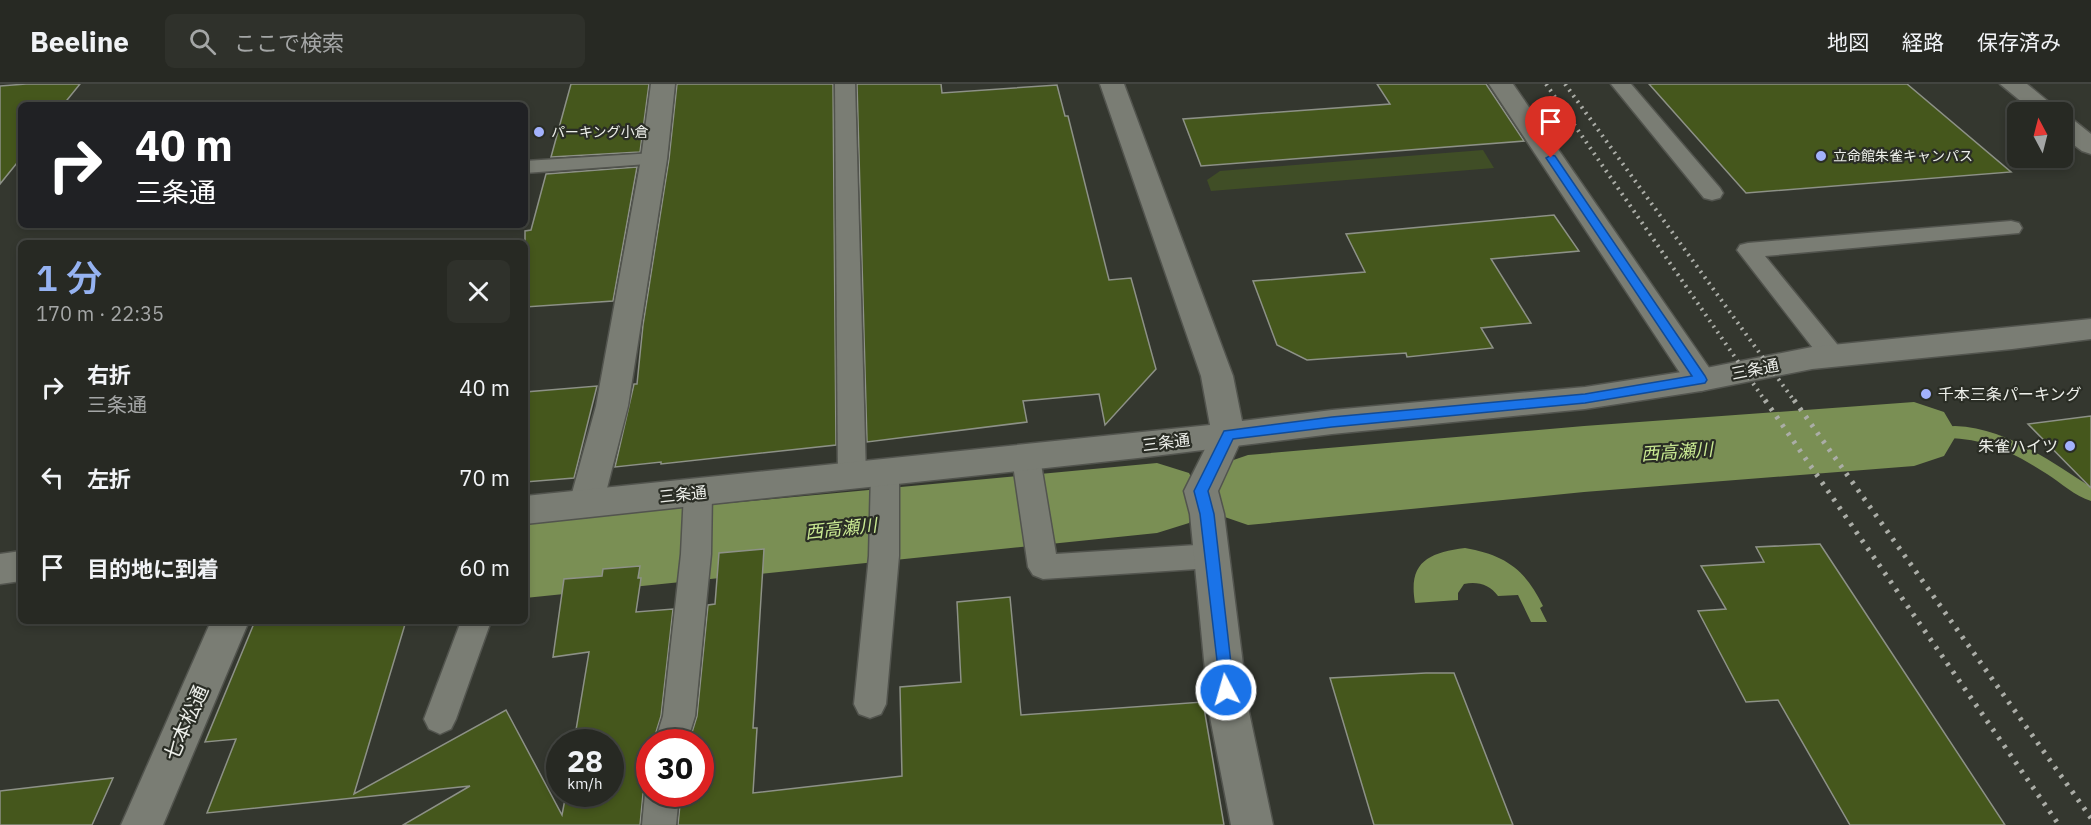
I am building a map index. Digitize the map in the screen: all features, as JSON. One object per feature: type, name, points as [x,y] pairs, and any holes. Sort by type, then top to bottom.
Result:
[{"type":"street","points":[[586,504],[612,406],[654,159],[663,84]]},
{"type":"street","points":[[1112,84],[1217,376],[1228,434],[1201,491],[1207,514],[1229,712],[1252,825]]},
{"type":"street","points":[[1501,84],[1701,380]]},
{"type":"street","points":[[2012,84],[2036,102]]},
{"type":"street","points":[[2073,132],[2091,146]]},
{"type":"street","name":"三条通","points":[[528,510],[1026,458],[1332,422],[1585,398],[1701,380],[1832,355],[2012,339],[2091,329]]},
{"type":"street","points":[[0,569],[18,566]]},
{"type":"street","name":"七本松通","points":[[142,825],[229,624]]},
{"type":"lane","points":[[845,84],[852,476]]},
{"type":"lane","points":[[1621,84],[1712,193]]},
{"type":"lane","points":[[528,167],[654,159]]},
{"type":"lane","points":[[1832,355],[1748,250],[2011,228]]},
{"type":"lane","points":[[1026,458],[1043,567],[1212,556]]},
{"type":"lane","points":[[870,704],[885,556],[885,473]]},
{"type":"lane","points":[[676,729],[679,716],[697,541],[698,492]]},
{"type":"lane","points":[[440,719],[475,624]]},
{"type":"lane","points":[[659,825],[661,807]]},
{"type":"shaded area","points":[[1483,150],[1494,168],[1211,191],[1207,180],[1220,171]]},
{"type":"shaded area","points":[[1465,548],[1492,555],[1521,573],[1543,606],[1540,608],[1547,622],[1531,622],[1518,595],[1498,596],[1491,589],[1479,584],[1464,584],[1458,593],[1458,600],[1415,603],[1415,578],[1424,562],[1441,553]]},
{"type":"building","points":[[80,84],[65,102],[18,102],[18,162],[0,184],[0,86]]},
{"type":"building","points":[[571,84],[649,84],[640,152],[551,157]]},
{"type":"building","points":[[677,84],[833,84],[836,445],[615,467],[634,384],[637,384],[643,325],[669,159]]},
{"type":"building","points":[[857,84],[941,84],[942,93],[1057,85],[1065,116],[1068,116],[1109,280],[1131,278],[1156,369],[1105,425],[1099,394],[1023,401],[1027,422],[867,442]]},
{"type":"building","points":[[1377,84],[1486,84],[1524,141],[1201,166],[1183,119],[1390,104]]},
{"type":"building","points":[[1649,84],[1907,84],[2011,172],[1746,193]]},
{"type":"building","points":[[637,167],[613,301],[528,307],[528,240],[525,240],[525,231],[531,230],[546,174]]},
{"type":"building","points":[[1554,215],[1579,251],[1491,259],[1531,323],[1481,328],[1493,348],[1407,357],[1406,353],[1307,360],[1277,345],[1253,281],[1365,272],[1346,234]]},
{"type":"building","points":[[597,386],[574,478],[528,482],[528,392]]},
{"type":"building","name":"朱雀ハイツ","points":[[2091,416],[2091,488],[2028,424]]},
{"type":"building","points":[[1820,544],[2005,825],[1850,825],[1778,700],[1746,702],[1698,611],[1726,609],[1701,566],[1764,562],[1756,547]]},
{"type":"building","points":[[764,549],[753,728],[757,728],[753,793],[902,776],[900,687],[961,682],[957,602],[1010,597],[1021,715],[1203,702],[1224,825],[678,825],[680,807],[714,807],[714,729],[693,729],[697,716],[708,605],[715,604],[719,553]]},
{"type":"building","points":[[640,566],[638,578],[641,578],[636,612],[673,609],[661,716],[657,729],[636,729],[636,807],[642,807],[640,825],[403,825],[470,786],[207,813],[236,739],[205,742],[254,624],[405,624],[354,794],[506,710],[546,785],[546,807],[558,807],[562,815],[564,807],[624,807],[624,729],[576,729],[589,652],[553,657],[564,579],[602,576],[603,569]]},
{"type":"building","points":[[1454,673],[1513,825],[1374,825],[1330,678]]},
{"type":"building","points":[[113,778],[92,825],[0,825],[0,791]]},
{"type":"waterway","name":"西高瀬川","points":[[1914,434],[1961,432],[1995,439],[2045,465],[2091,495]]},
{"type":"waterway","name":"西高瀬川","points":[[1248,490],[1584,459],[1914,434]]},
{"type":"waterway","name":"西高瀬川","points":[[528,560],[1157,498]]},
{"type":"railway","points":[[1546,84],[1766,402]]},
{"type":"railway","points":[[1565,84],[1795,402]]},
{"type":"railway","points":[[1765,400],[2059,825]]},
{"type":"railway","points":[[1794,400],[2091,818]]},
{"type":"place","name":"パーキング小倉","points":[[539,132]]},
{"type":"place","name":"立命館朱雀キャンパス","points":[[1821,156]]},
{"type":"place","name":"千本三条パーキング","points":[[1926,394]]},
{"type":"place","name":"朱雀ハイツ","points":[[2070,446]]},
{"type":"route","points":[[1226,690],[1207,514],[1201,491],[1228,434],[1585,398],[1701,380],[1678,342],[1551,158]]}]
